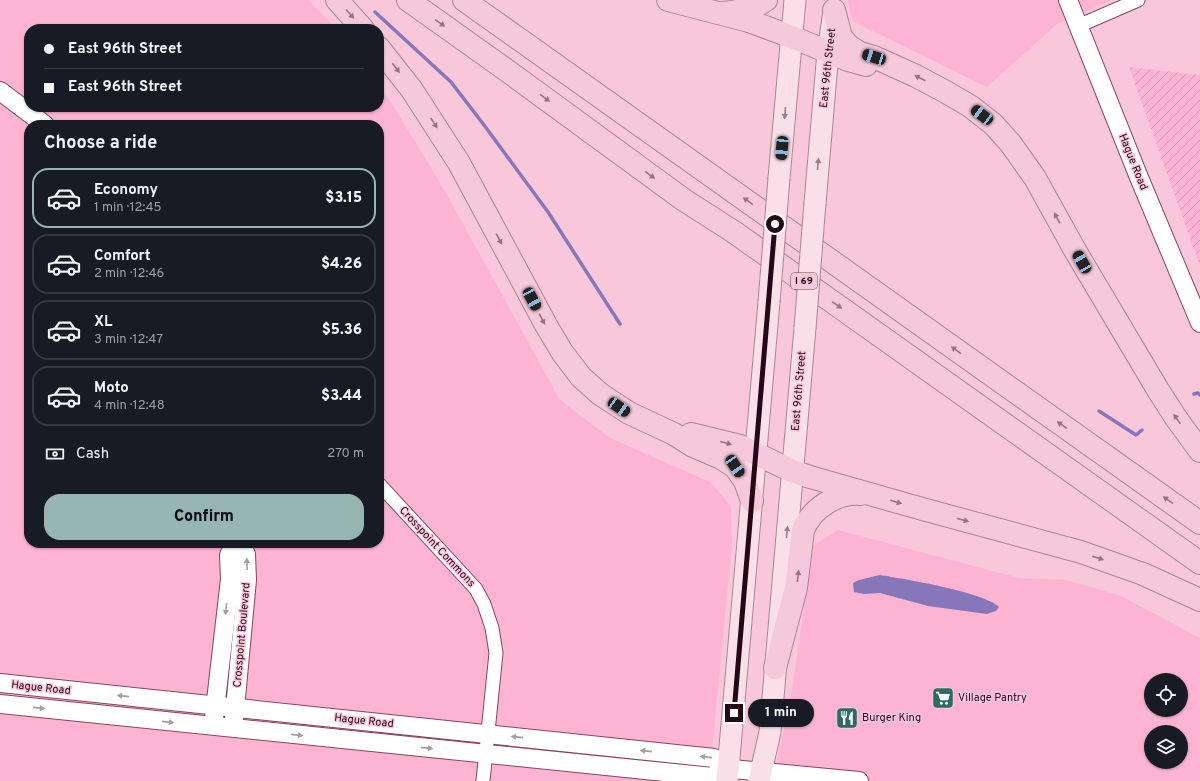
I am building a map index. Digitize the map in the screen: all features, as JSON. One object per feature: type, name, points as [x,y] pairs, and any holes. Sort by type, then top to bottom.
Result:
[{"type":"highway","points":[[337,0],[359,24]]},
{"type":"highway","name":"I 69","points":[[408,0],[684,200],[734,232],[1200,563]]},
{"type":"highway","points":[[464,0],[1200,523]]},
{"type":"highway","points":[[668,0],[749,21],[848,60],[872,66],[893,66]]},
{"type":"highway","points":[[720,14],[744,10],[766,0]]},
{"type":"highway","points":[[835,5],[841,37],[850,46],[860,53],[874,57],[916,76],[970,106],[993,124],[1011,144],[1035,178],[1079,258],[1158,390],[1176,418],[1200,450]]},
{"type":"highway","points":[[384,54],[412,90],[451,150],[546,326],[562,352],[581,377],[600,394],[629,413],[674,434],[693,446],[721,458],[735,466],[745,481],[752,501]]},
{"type":"highway","points":[[674,434],[695,434],[740,446],[792,471],[874,496],[1081,552],[1136,571],[1200,600]]},
{"type":"highway","points":[[775,668],[796,588],[803,530],[806,523],[821,507],[838,497],[852,493],[874,496]]},
{"type":"main road","points":[[726,773],[752,501],[794,0]]},
{"type":"main road","name":"East 96th Street","points":[[760,776],[770,732],[828,52],[835,5]]},
{"type":"street","name":"Hague Road","points":[[1068,0],[1144,190],[1200,323]]},
{"type":"street","points":[[1078,26],[1138,0]]},
{"type":"street","points":[[0,91],[24,109]]},
{"type":"street","points":[[28,112],[38,120]]},
{"type":"street","name":"Crosspoint Commons","points":[[384,489],[476,589],[484,604],[492,628],[496,653],[483,781]]},
{"type":"street","name":"Crosspoint Boulevard","points":[[213,726],[230,579],[229,555],[232,548]]},
{"type":"street","name":"Crosspoint Boulevard","points":[[233,728],[247,580],[246,554],[243,548]]},
{"type":"street","name":"Hague Road","points":[[0,683],[714,758],[726,773],[713,777],[0,704]]},
{"type":"street","points":[[726,773],[859,781]]},
{"type":"shaded area","points":[[0,0],[308,0],[332,24],[24,24],[24,112],[384,112],[384,91],[442,186],[560,400],[610,438],[710,482],[731,506],[732,544],[709,781],[0,781]]},
{"type":"shaded area","points":[[848,0],[1112,0],[1057,24],[987,87],[852,21]]},
{"type":"shaded area","points":[[1129,67],[1200,75],[1200,266]]},
{"type":"shaded area","points":[[838,530],[1019,578],[1067,580],[1121,596],[1200,638],[1200,781],[772,781],[790,704],[813,546]]},
{"type":"shaded area","points":[[880,575],[961,591],[991,601],[999,607],[996,611],[987,614],[928,606],[880,593],[864,594],[854,592],[853,583]]},
{"type":"waterway","points":[[375,12],[451,82],[548,212],[620,324]]},
{"type":"waterway","points":[[1194,394],[1198,393],[1200,395]]},
{"type":"waterway","points":[[1099,411],[1136,435],[1142,430]]},
{"type":"place","name":"Village Pantry","points":[[943,698]]},
{"type":"place","name":"Burger King","points":[[847,718]]},
{"type":"route","points":[[734,713],[775,224]]}]
